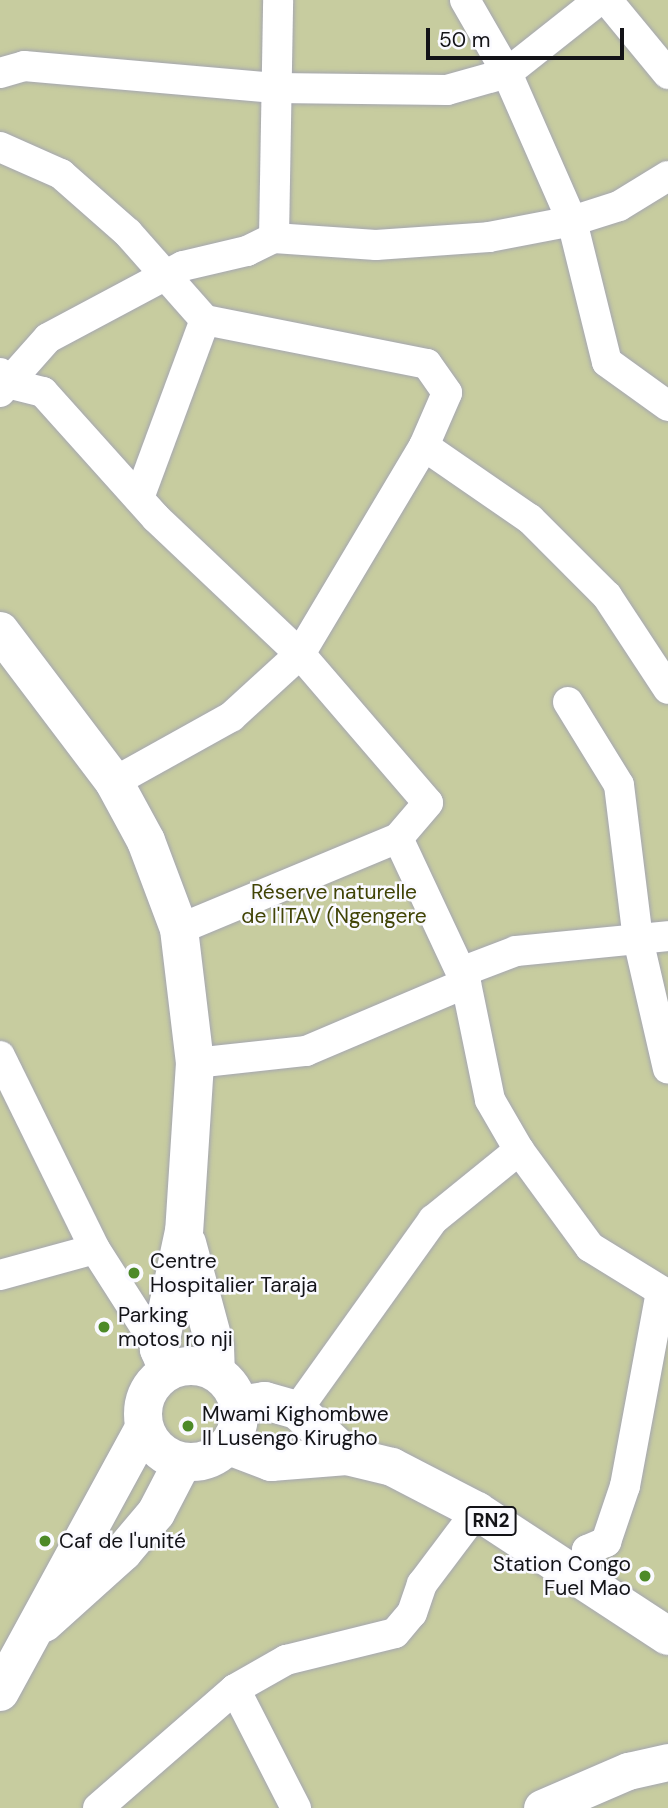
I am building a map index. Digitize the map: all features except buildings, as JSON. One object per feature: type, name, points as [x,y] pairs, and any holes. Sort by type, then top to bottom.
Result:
[{"type":"main road","points":[[0,631],[114,782],[146,841],[179,929],[195,1063],[184,1231],[164,1360],[146,1395],[144,1428],[26,1639],[0,1692]]},
{"type":"main road","points":[[184,1231],[215,1348],[216,1372]]},
{"type":"main road","points":[[144,1428],[163,1454],[182,1462],[221,1453],[239,1430],[239,1405],[228,1382],[216,1372],[164,1360]]},
{"type":"main road","points":[[239,1405],[265,1401],[297,1410],[347,1457]]},
{"type":"main road","name":"RN2","points":[[229,1446],[271,1462],[347,1457],[392,1467],[477,1511],[584,1584],[668,1636]]},
{"type":"main road","points":[[26,1639],[123,1552],[156,1513],[182,1462]]},
{"type":"street","points":[[274,238],[278,0]]},
{"type":"street","points":[[465,0],[507,73],[572,221],[607,362],[668,406]]},
{"type":"street","points":[[0,73],[24,66],[275,88],[447,90],[507,73],[599,0]]},
{"type":"street","points":[[607,0],[668,74]]},
{"type":"street","points":[[0,146],[61,174],[168,274],[205,320],[427,364],[447,393],[424,446],[300,654],[231,717],[114,782]]},
{"type":"street","points":[[4,383],[48,338],[168,274],[274,238],[376,245],[489,237],[572,221],[619,206],[668,176]]},
{"type":"street","points":[[139,498],[205,320]]},
{"type":"street","points":[[4,383],[43,391],[139,498],[300,654],[428,803],[398,838],[179,929]]},
{"type":"street","points":[[424,446],[530,519],[607,596],[668,689]]},
{"type":"street","points":[[568,702],[619,785],[639,939],[668,1069]]},
{"type":"street","points":[[398,838],[463,978],[490,1100],[519,1150],[590,1247],[665,1293],[625,1486],[606,1542],[587,1550],[584,1584]]},
{"type":"street","points":[[195,1063],[306,1051],[516,951],[668,936]]},
{"type":"street","points":[[0,1056],[95,1249],[164,1360]]},
{"type":"street","points":[[297,1410],[433,1220],[519,1150]]},
{"type":"street","points":[[0,1275],[95,1249]]},
{"type":"street","points":[[98,1808],[235,1689],[286,1660],[395,1633],[412,1613],[422,1584],[477,1511]]},
{"type":"street","points":[[235,1689],[296,1808]]},
{"type":"street","points":[[542,1808],[628,1771],[668,1762]]},
{"type":"green space","name":"Réserve naturelle de l'ITAV (Ngengere","points":[[0,0],[668,0],[668,1808],[0,1808]]},
{"type":"place","name":"Centre Hospitalier Taraja","points":[[134,1273]]},
{"type":"place","name":"Parking motos ro nji","points":[[104,1327]]},
{"type":"place","name":"Mwami Kighombwe II Lusengo Kirugho","points":[[188,1426]]},
{"type":"place","name":"Caf de l'unité","points":[[45,1541]]},
{"type":"place","name":"Station Congo Fuel Mao","points":[[645,1576]]}]
